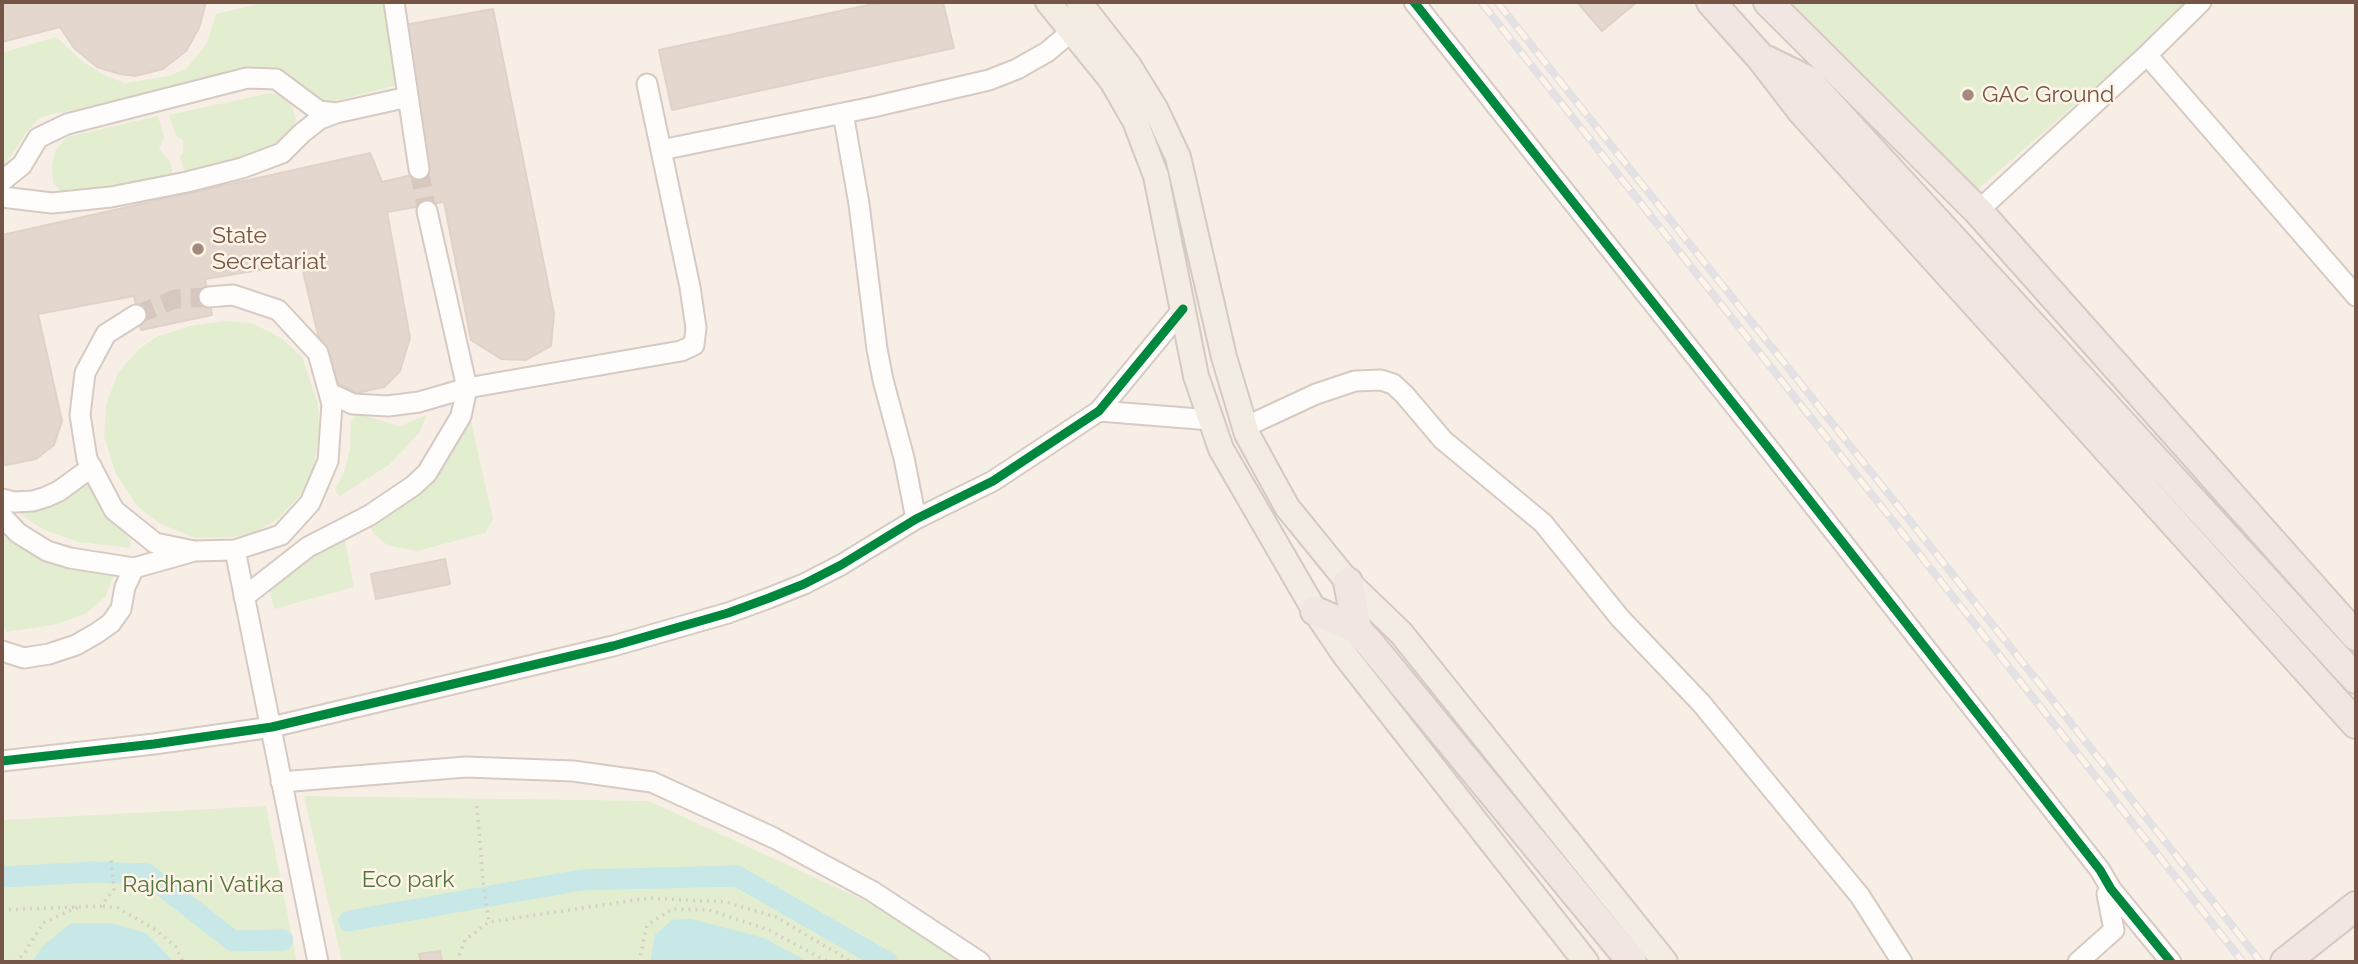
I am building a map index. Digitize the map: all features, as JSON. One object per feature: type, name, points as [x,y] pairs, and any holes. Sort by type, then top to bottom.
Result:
[{"type":"highway","points":[[1712,2],[1761,58],[1801,110],[2356,724]]},
{"type":"highway","points":[[1768,2],[1978,212],[2356,636]]},
{"type":"highway","points":[[1793,27],[1814,87]]},
{"type":"highway","points":[[1761,58],[1814,87],[2356,678]]},
{"type":"highway","points":[[1348,582],[1364,637]]},
{"type":"highway","points":[[1315,611],[1364,637],[1632,962]]},
{"type":"highway","points":[[2285,962],[2356,906]]},
{"type":"main road","points":[[1048,2],[1112,81],[1135,121],[1156,176],[1196,376],[1221,449],[1315,611],[1344,654],[1587,962]]},
{"type":"main road","points":[[1079,2],[1129,66],[1155,108],[1178,157],[1224,357],[1245,427],[1287,508],[1348,582],[1401,633],[1665,962]]},
{"type":"street","points":[[394,2],[419,169]]},
{"type":"street","points":[[1414,2],[1778,460],[2171,962]]},
{"type":"street","points":[[1978,212],[2201,2]]},
{"type":"street","points":[[661,150],[989,80],[1017,69],[1047,52],[1072,32]]},
{"type":"street","points":[[2147,55],[2356,296]]},
{"type":"street","points":[[2,181],[22,165],[38,138],[67,124],[247,78],[276,79],[319,111],[336,113]]},
{"type":"street","points":[[329,393],[353,404],[388,406],[419,402],[467,388],[681,351],[694,345],[696,328],[690,287],[647,84]]},
{"type":"street","points":[[2,197],[52,203],[111,197],[154,190],[242,169],[282,153],[311,126],[336,113],[408,97]]},
{"type":"street","points":[[843,113],[859,204],[877,349],[916,519]]},
{"type":"street","points":[[244,597],[308,547],[378,511],[413,486],[426,473],[461,416],[467,388],[427,211]]},
{"type":"street","points":[[136,315],[106,334],[85,373],[80,415],[87,459],[114,510],[155,543],[194,551],[235,550],[281,535],[310,503],[328,461],[332,404],[318,352],[278,310],[233,295],[209,297]]},
{"type":"street","points":[[2,761],[143,746],[272,727],[613,646],[728,613],[804,584],[841,565],[916,519],[993,481],[1099,411],[1183,309]]},
{"type":"street","points":[[1245,427],[1316,394],[1355,381],[1381,380],[1393,384],[1443,440],[1543,523],[1620,618],[1701,704],[1860,896],[1902,962]]},
{"type":"street","points":[[1099,411],[1211,421]]},
{"type":"street","points":[[2,499],[14,502],[46,497],[92,467]]},
{"type":"street","points":[[2,516],[18,533],[47,551],[71,558],[134,568],[194,551]]},
{"type":"street","points":[[235,550],[318,962]]},
{"type":"street","points":[[2,651],[24,658],[76,645],[97,633],[111,623],[121,609],[125,587],[134,568]]},
{"type":"street","points":[[281,782],[466,767],[573,771],[652,782],[774,838],[872,891],[980,962]]},
{"type":"street","points":[[2078,962],[2114,930],[2107,894],[2111,888]]},
{"type":"path","points":[[477,806],[489,922]]},
{"type":"path","points":[[101,906],[114,889],[111,859]]},
{"type":"path","points":[[460,962],[459,956],[465,940],[489,922],[649,898],[726,902],[776,917],[852,962]]},
{"type":"path","points":[[15,962],[24,954],[43,923],[79,906]]},
{"type":"path","points":[[2,910],[79,906],[118,908],[156,930],[176,947],[183,962]]},
{"type":"path","points":[[639,962],[647,925],[672,909],[709,909],[769,930],[828,962]]},
{"type":"green space","points":[[267,2],[385,2],[397,85],[323,104],[288,73],[271,67],[40,118],[2,167],[2,53],[56,37],[83,62],[104,75],[125,83],[169,76],[187,68],[207,43],[216,14]]},
{"type":"green space","name":"GAC Ground","points":[[1788,2],[2192,2],[1975,192]]},
{"type":"green space","points":[[270,93],[284,97],[293,108],[296,120],[278,151],[187,178],[180,157],[183,153],[183,140],[176,136],[169,115]]},
{"type":"green space","points":[[158,116],[164,138],[159,149],[170,161],[174,182],[78,199],[61,192],[53,182],[52,164],[56,150],[67,137]]},
{"type":"green space","points":[[224,321],[252,323],[281,338],[302,357],[318,404],[319,431],[314,467],[300,495],[279,518],[256,532],[233,537],[195,538],[161,524],[138,507],[116,474],[104,437],[106,405],[118,373],[139,349],[158,336],[191,326]]},
{"type":"green space","points":[[465,411],[469,413],[493,519],[485,533],[417,551],[387,545],[374,534],[365,517],[425,483],[454,447]]},
{"type":"green space","points":[[358,414],[400,426],[427,415],[419,433],[390,464],[339,497],[335,489],[343,475],[350,450],[351,422]]},
{"type":"green space","points":[[85,473],[111,520],[131,540],[130,548],[79,542],[44,530],[20,514],[12,503]]},
{"type":"green space","points":[[2,529],[115,572],[106,596],[85,614],[53,625],[7,632],[2,624]]},
{"type":"green space","points":[[343,529],[354,587],[274,609],[270,592],[280,576]]},
{"type":"green space","name":"Eco park","points":[[304,796],[649,801],[872,904],[972,962],[342,962]]},
{"type":"green space","name":"Rajdhani Vatika","points":[[266,806],[297,962],[2,962],[2,820]]},
{"type":"water","points":[[691,919],[764,938],[808,962],[650,962],[655,935],[672,920]]},
{"type":"water","points":[[71,923],[111,923],[146,933],[174,962],[32,962],[42,947]]},
{"type":"building","points":[[2,2],[206,2],[199,28],[186,51],[163,69],[135,76],[97,67],[74,48],[60,27],[2,42]]},
{"type":"building","points":[[882,2],[943,2],[954,48],[672,110],[659,50]]},
{"type":"building","points":[[1577,2],[1637,2],[1602,31]]},
{"type":"building","name":"State Secretariat","points":[[493,9],[554,314],[551,346],[526,360],[501,359],[471,340],[444,202],[387,212],[410,338],[400,371],[384,387],[357,393],[339,384],[324,360],[301,263],[205,279],[212,315],[141,330],[134,296],[38,314],[62,421],[54,445],[36,459],[6,465],[2,463],[2,235],[370,153],[382,182],[429,171],[405,25]]},
{"type":"building","points":[[445,559],[450,584],[376,599],[371,574]]},
{"type":"building","points":[[440,951],[442,962],[421,962],[419,954]]},
{"type":"waterway","points":[[2,877],[94,872],[147,874],[233,941],[283,940]]},
{"type":"waterway","points":[[349,921],[581,880],[737,876],[887,962]]},
{"type":"tunnel","points":[[419,169],[427,211]]},
{"type":"tunnel","points":[[136,315],[175,299],[209,297]]},
{"type":"railway","points":[[1481,2],[2243,962]]},
{"type":"railway","points":[[1497,2],[2261,962]]},
{"type":"cycle path","points":[[1414,2],[1770,450],[2100,870],[2111,889],[2171,962]]},
{"type":"cycle path","points":[[2,761],[154,744],[272,727],[613,646],[728,613],[769,598],[841,565],[916,519],[993,481],[1099,411],[1183,309]]},
{"type":"place","name":"GAC Ground","points":[[1968,95]]},
{"type":"place","name":"State Secretariat","points":[[198,249]]}]
